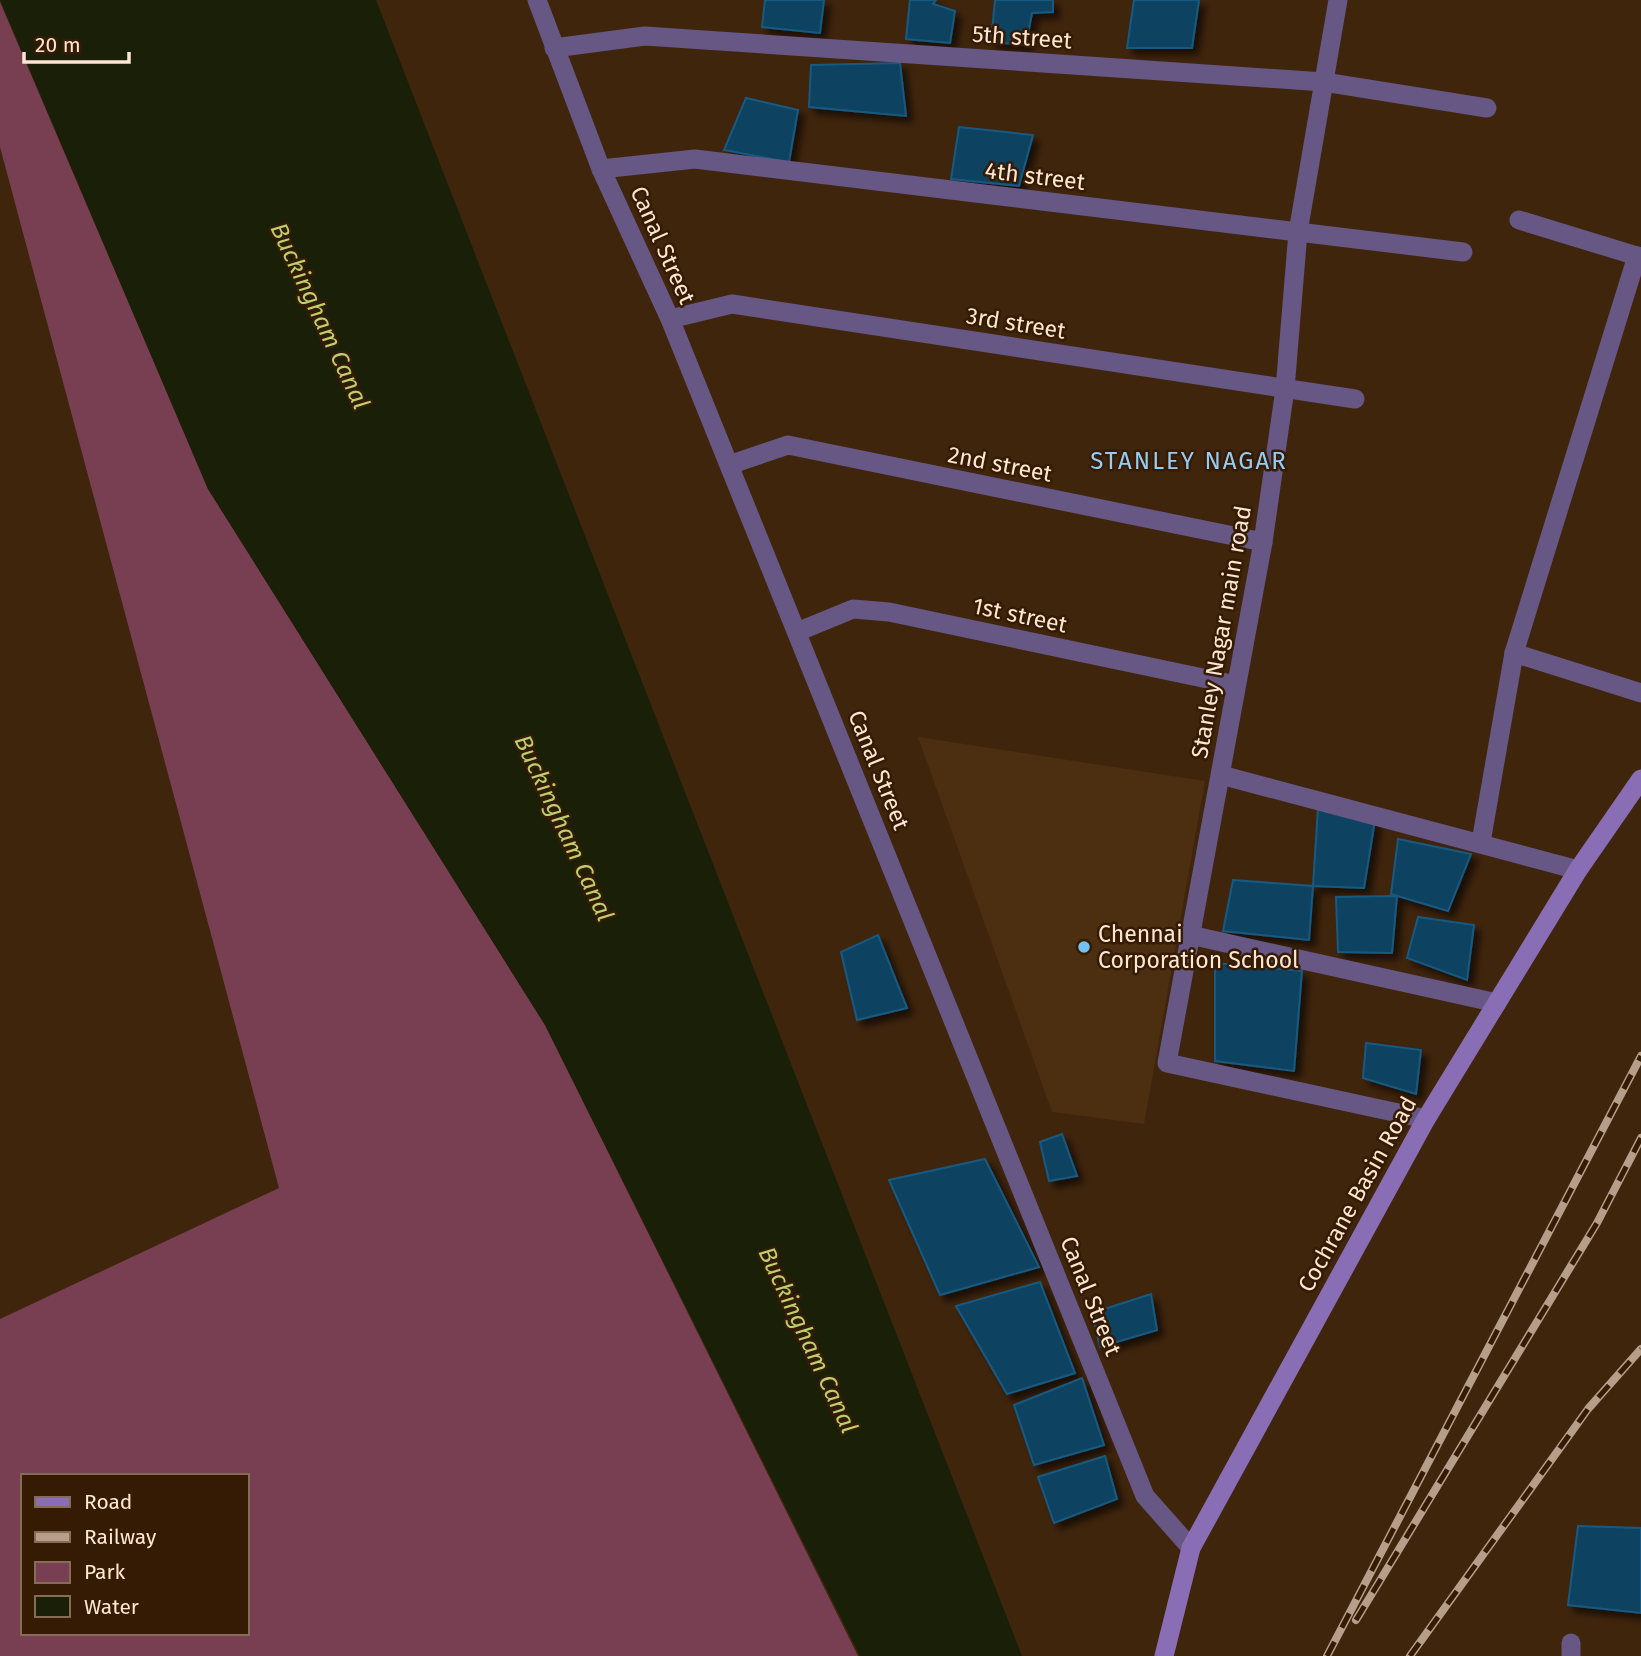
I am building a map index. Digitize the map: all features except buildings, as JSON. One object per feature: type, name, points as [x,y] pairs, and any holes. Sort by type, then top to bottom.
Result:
[{"type":"main road","name":"Cochrane Basin Road","points":[[1164,1656],[1191,1548],[1426,1119],[1578,870],[1641,779]]},
{"type":"street","name":"Canal Street","points":[[537,0],[601,169],[670,319],[1145,1496],[1191,1548]]},
{"type":"street","name":"Stanley Nagar main road","points":[[1338,0],[1298,232],[1286,389],[1263,542],[1167,1063],[1426,1119]]},
{"type":"street","name":"5th street","points":[[554,48],[645,36],[1324,82],[1487,108]]},
{"type":"street","name":"4th street","points":[[601,169],[695,159],[1463,252]]},
{"type":"street","points":[[1481,842],[1514,653],[1639,256],[1519,220]]},
{"type":"street","name":"3rd street","points":[[670,319],[732,304],[1355,400]]},
{"type":"street","name":"2nd street","points":[[729,465],[788,445],[1263,542]]},
{"type":"street","name":"1st street","points":[[797,632],[853,610],[889,612],[1236,685]]},
{"type":"street","points":[[1514,653],[1641,693]]},
{"type":"street","points":[[1221,775],[1481,842],[1578,870]]},
{"type":"street","points":[[1190,935],[1497,1003]]},
{"type":"shaded area","name":"Chennai Corporation School","points":[[918,737],[1205,781],[1144,1124],[1052,1112]]},
{"type":"green space","points":[[0,2],[208,489],[545,1025],[858,1656],[0,1656],[0,1319],[279,1188],[0,147]]},
{"type":"water","name":"Buckingham Canal","points":[[0,0],[376,0],[1022,1656],[860,1656],[545,1025],[208,489]]},
{"type":"railway","points":[[1327,1656],[1641,1056]]},
{"type":"railway","points":[[1356,1620],[1597,1223],[1641,1138]]},
{"type":"railway","points":[[1410,1656],[1588,1409],[1641,1349]]},
{"type":"place","name":"Chennai Corporation School","points":[[1084,947]]},
{"type":"district","name":"STANLEY NAGAR","points":[[1189,461]]}]
